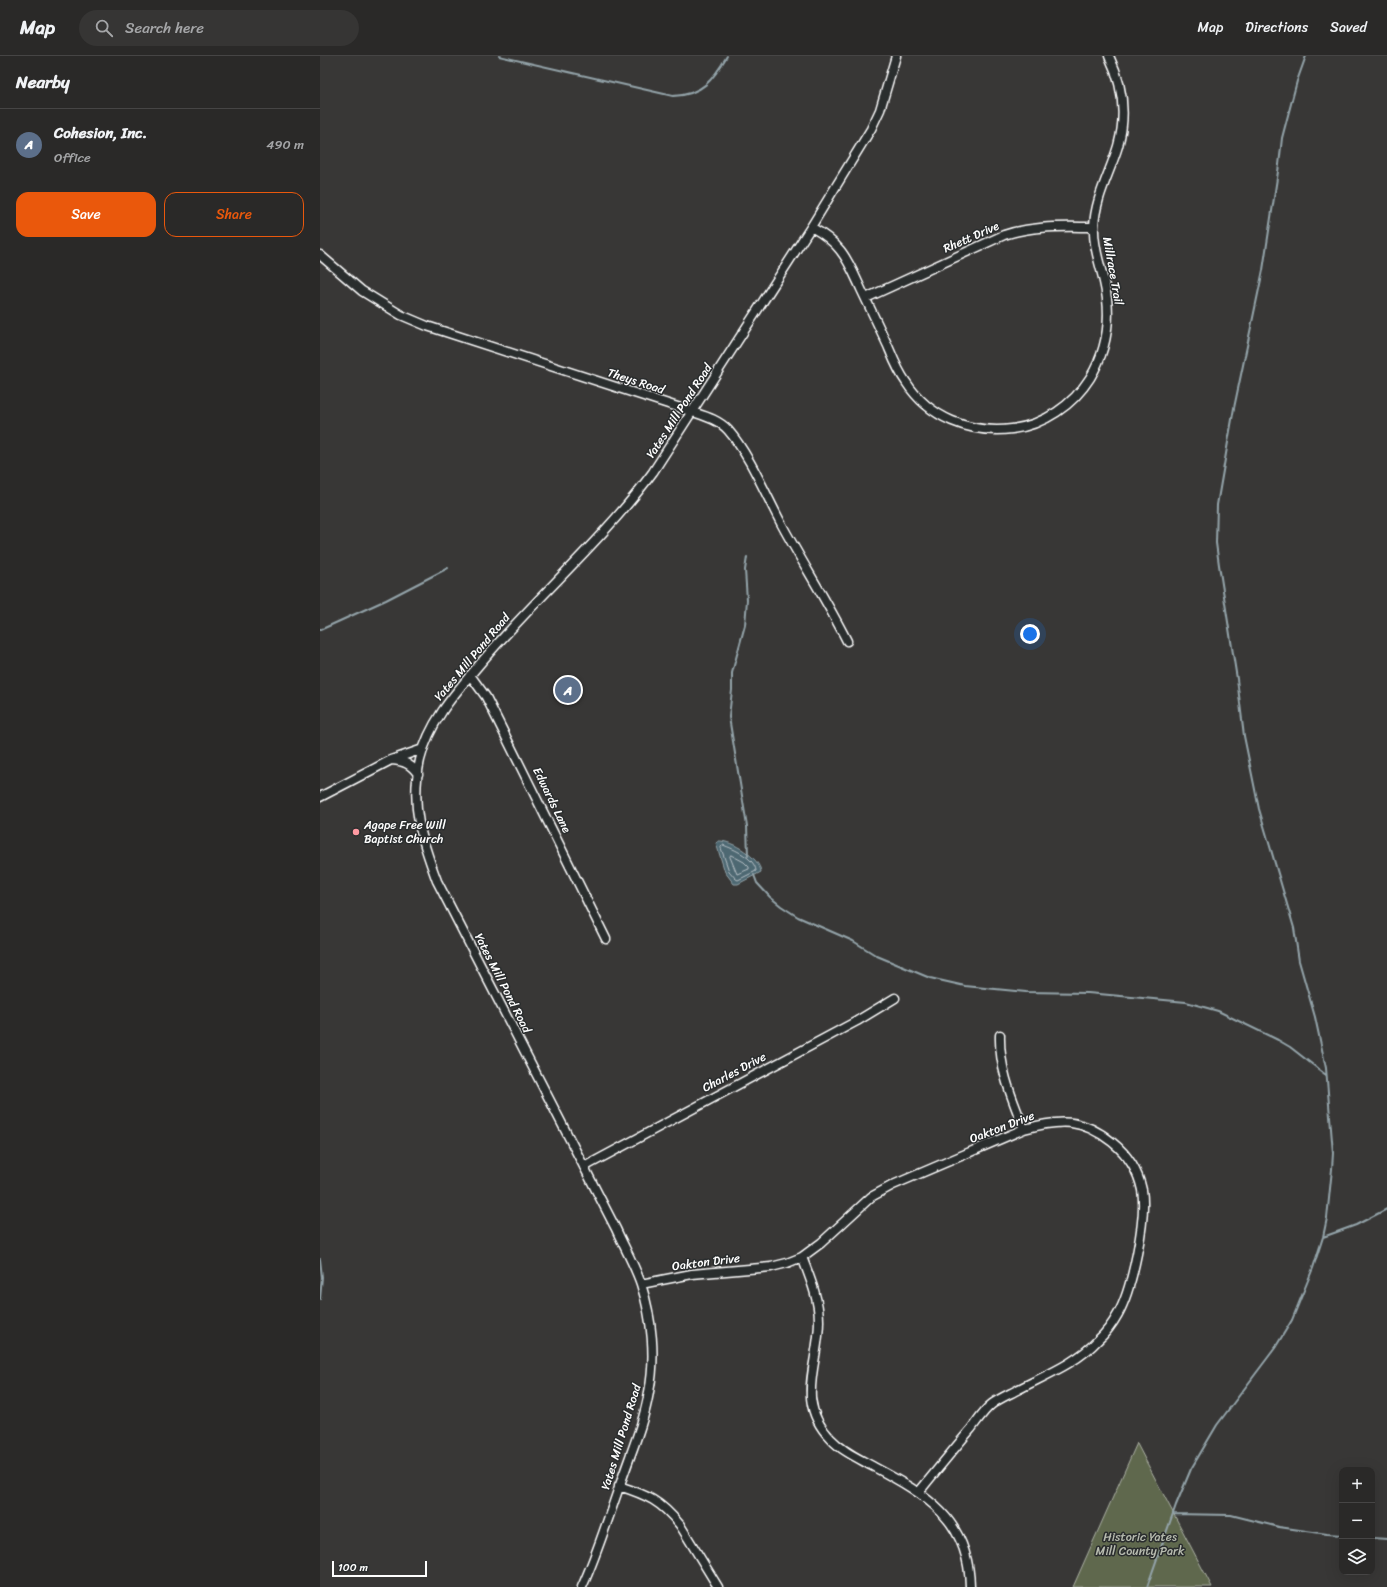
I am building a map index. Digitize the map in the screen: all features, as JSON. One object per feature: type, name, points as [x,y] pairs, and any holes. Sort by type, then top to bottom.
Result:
[{"type":"street","name":"Yates Mill Pond Road","points":[[582,1587],[594,1559],[645,1411],[652,1374],[652,1338],[648,1311],[641,1284],[616,1229],[437,880],[425,851],[419,828],[416,806],[418,774],[423,749],[437,717],[453,694],[505,634],[624,510],[653,472],[811,227],[871,129],[880,110],[896,56]]},
{"type":"street","name":"Millrace Trail","points":[[811,227],[827,237],[842,252],[866,298],[905,381],[924,403],[949,420],[969,428],[1001,430],[1023,428],[1051,416],[1067,404],[1087,382],[1101,357],[1108,330],[1109,307],[1098,260],[1094,227],[1098,202],[1118,146],[1123,117],[1122,92],[1109,56]]},
{"type":"street","name":"Rhett Drive","points":[[866,298],[1004,235],[1019,230],[1053,226],[1094,227]]},
{"type":"street","name":"Theys Road","points":[[320,255],[362,291],[401,315],[427,326],[693,412],[716,422],[726,429],[740,446],[783,527],[834,615],[847,641]]},
{"type":"street","name":"Edwards Lane","points":[[470,675],[486,697],[606,939]]},
{"type":"street","points":[[320,796],[391,760],[423,749]]},
{"type":"street","points":[[391,760],[408,763],[418,774]]},
{"type":"street","name":"Charles Drive","points":[[584,1167],[857,1021],[895,998]]},
{"type":"street","points":[[1000,1035],[1000,1048],[1004,1073],[1024,1129]]},
{"type":"street","name":"Oakton Drive","points":[[641,1284],[692,1274],[770,1267],[787,1263],[802,1257],[820,1243],[871,1196],[893,1185],[1024,1129],[1045,1123],[1076,1123],[1102,1134],[1124,1153],[1132,1165],[1142,1190],[1143,1209],[1140,1234],[1130,1283],[1119,1313],[1098,1341],[1070,1362],[991,1404],[919,1492]]},
{"type":"street","points":[[802,1257],[819,1311],[818,1334],[811,1375],[810,1391],[812,1405],[817,1419],[831,1439],[846,1452],[906,1484],[932,1502],[953,1527],[967,1559],[970,1587]]},
{"type":"street","points":[[619,1486],[648,1497],[660,1504],[673,1516],[680,1524],[718,1587]]},
{"type":"green space","name":"Historic Yates Mill County Park","points":[[1137,1444],[1212,1587],[1073,1587]]},
{"type":"water","points":[[718,841],[730,843],[751,856],[756,861],[761,872],[738,884],[734,884],[725,872],[716,843]]},
{"type":"waterway","points":[[499,56],[673,96],[692,93],[706,85],[717,72],[727,56]]},
{"type":"waterway","points":[[1147,1587],[1176,1505],[1191,1469],[1217,1425],[1275,1348],[1292,1320],[1313,1268],[1323,1237],[1327,1218],[1333,1153],[1326,1068],[1315,1017],[1299,961],[1294,928],[1259,809],[1244,736],[1237,679],[1216,543],[1217,505],[1234,408],[1263,270],[1282,138],[1297,81],[1306,56]]},
{"type":"waterway","points":[[747,557],[745,570],[747,600],[745,625],[732,673],[729,717],[747,826],[748,856]]},
{"type":"waterway","points":[[320,630],[386,600],[448,568]]},
{"type":"waterway","points":[[754,875],[757,883],[770,897],[798,917],[853,941],[877,956],[930,978],[965,986],[1026,992],[1088,993],[1186,1002],[1218,1011],[1278,1040],[1290,1047],[1326,1075]]},
{"type":"waterway","points":[[1323,1237],[1356,1225],[1387,1209]]},
{"type":"waterway","points":[[320,1259],[322,1277],[320,1299]]},
{"type":"waterway","points":[[1173,1514],[1231,1515],[1279,1527],[1339,1535]]},
{"type":"waterway","points":[[1375,1538],[1387,1539]]},
{"type":"place","name":"Cohesion, Inc.","points":[[568,690]]},
{"type":"place","name":"Agape Free Will Baptist Church","points":[[356,832]]}]
